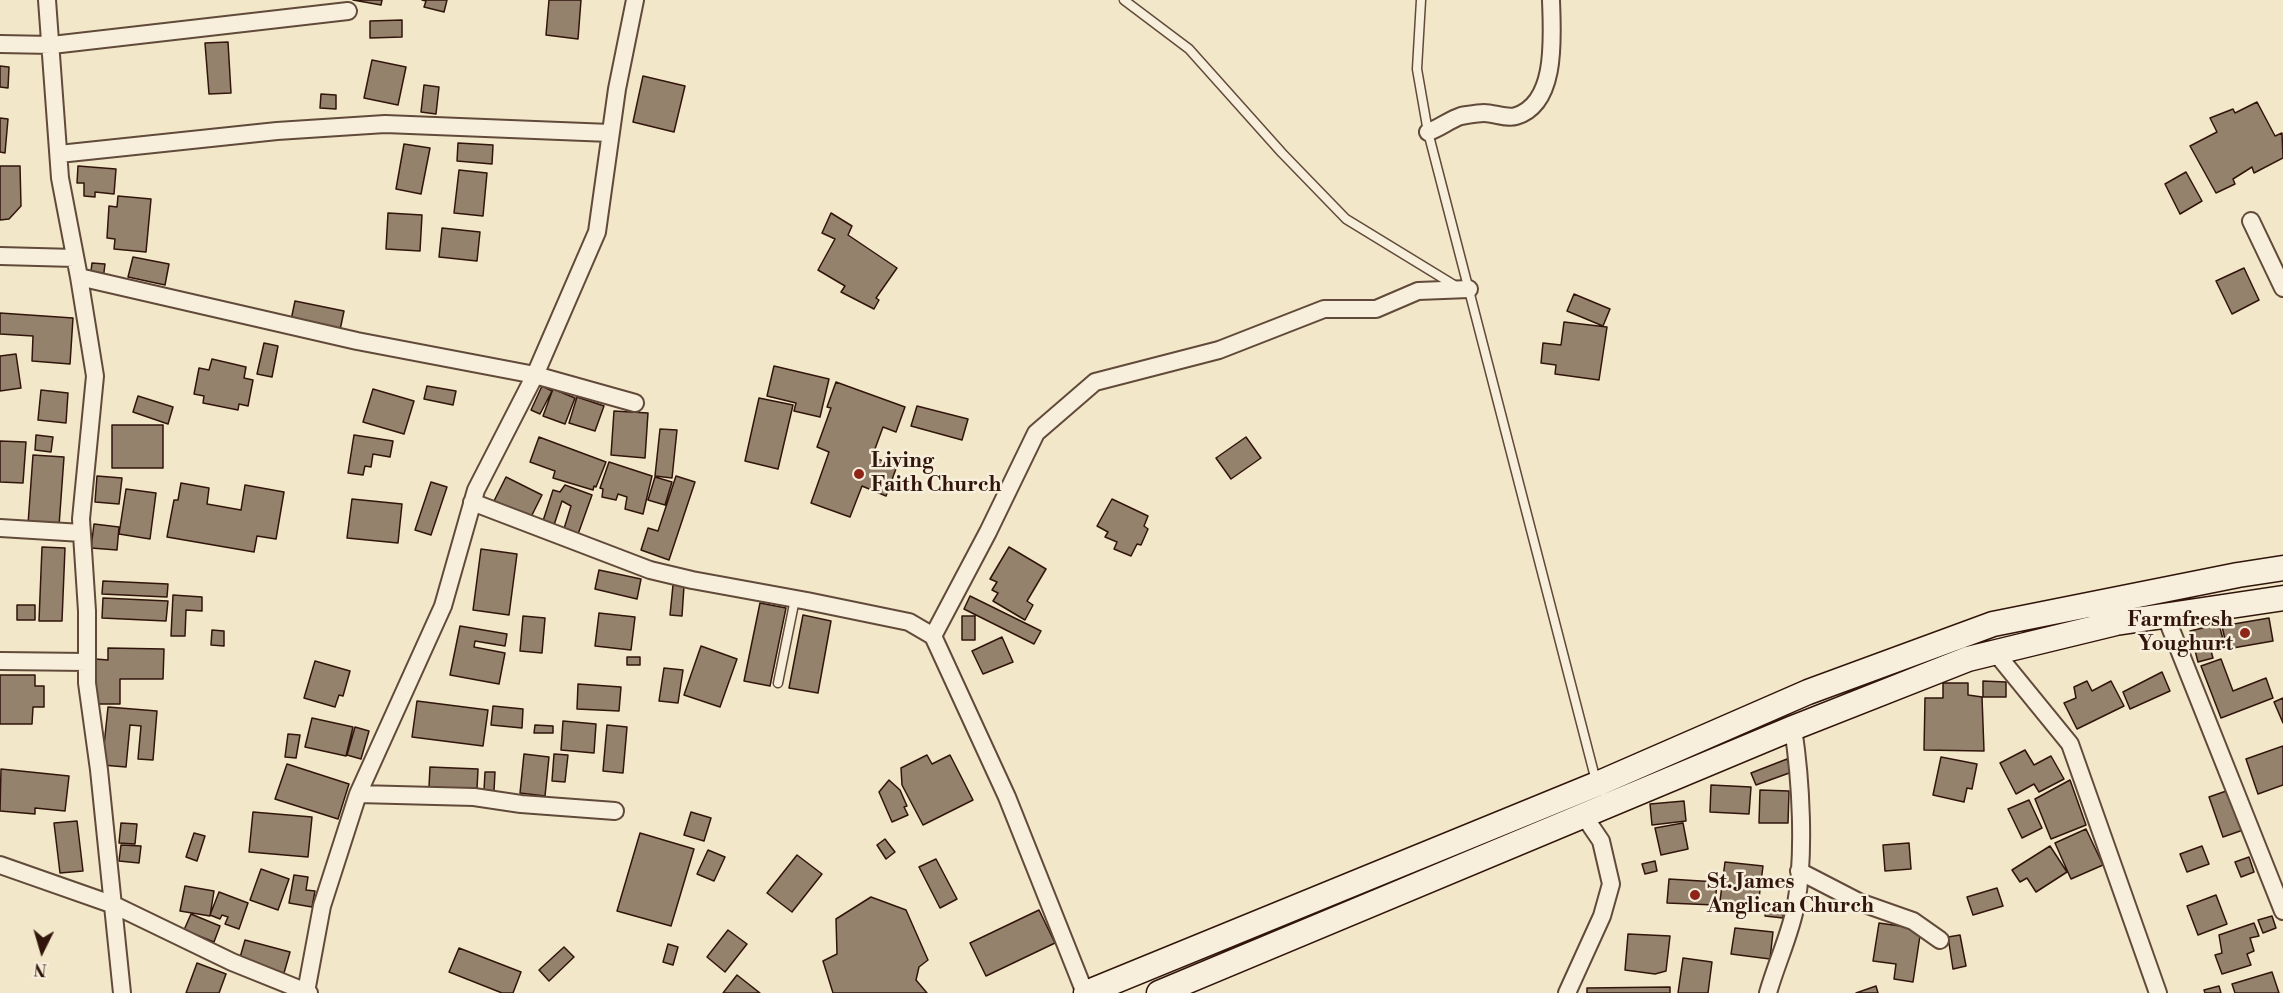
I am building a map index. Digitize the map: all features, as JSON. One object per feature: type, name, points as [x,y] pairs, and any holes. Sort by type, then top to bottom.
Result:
[{"type":"main road","points":[[1086,993],[1597,784],[1808,692],[1993,624],[2283,568]]},
{"type":"main road","points":[[1158,993],[1794,728],[1968,659],[2116,623],[2283,598]]},
{"type":"street","points":[[47,0],[60,178],[95,375],[81,519],[87,611],[87,683],[99,770],[122,993]]},
{"type":"street","points":[[0,865],[114,905],[232,962],[307,992],[322,906],[358,794],[443,606],[476,490],[535,375],[597,232],[617,88],[635,0]]},
{"type":"street","points":[[1428,132],[1459,117],[1482,113],[1515,117],[1537,104],[1548,78],[1552,36],[1551,0]]},
{"type":"street","points":[[0,44],[52,45],[348,12]]},
{"type":"street","points":[[59,154],[277,131],[385,124],[610,133]]},
{"type":"street","points":[[2251,221],[2283,288]]},
{"type":"street","points":[[0,256],[75,258]]},
{"type":"street","points":[[79,277],[357,341],[535,375],[635,403]]},
{"type":"street","points":[[933,636],[988,532],[1036,433],[1095,382],[1219,350],[1324,309],[1376,309],[1419,291],[1468,289]]},
{"type":"street","points":[[472,502],[650,570],[909,622],[933,636],[1007,797],[1086,993]]},
{"type":"street","points":[[0,528],[82,533]]},
{"type":"street","points":[[2166,617],[2283,911]]},
{"type":"street","points":[[1995,652],[2070,744],[2158,993]]},
{"type":"street","points":[[0,661],[87,662]]},
{"type":"street","points":[[1768,993],[1796,906],[1799,871],[1798,758],[1794,728]]},
{"type":"street","points":[[358,794],[474,797],[521,804],[615,811]]},
{"type":"street","points":[[1567,993],[1602,916],[1611,884],[1601,841],[1584,816]]},
{"type":"street","points":[[1799,871],[1859,902],[1913,921],[1940,940]]},
{"type":"lane","points":[[1124,0],[1189,49],[1282,153],[1346,219],[1449,284],[1468,289]]},
{"type":"lane","points":[[1421,0],[1417,69],[1428,132],[1597,784]]},
{"type":"lane","points":[[778,683],[795,599]]},
{"type":"building","points":[[353,0],[382,0],[381,5]]},
{"type":"building","points":[[422,0],[447,0],[444,12],[424,7],[426,1]]},
{"type":"building","points":[[549,0],[581,0],[578,39],[546,35]]},
{"type":"building","points":[[402,20],[402,37],[370,38],[370,21]]},
{"type":"building","points":[[228,42],[231,93],[209,94],[205,43]]},
{"type":"building","points":[[372,60],[406,67],[398,105],[364,98]]},
{"type":"building","points":[[0,66],[9,67],[8,88],[0,87]]},
{"type":"building","points":[[643,76],[685,86],[674,132],[633,122]]},
{"type":"building","points":[[424,85],[439,87],[436,114],[421,112]]},
{"type":"building","points":[[321,94],[336,95],[336,109],[320,108]]},
{"type":"building","points":[[2257,102],[2275,136],[2282,133],[2283,158],[2254,173],[2252,167],[2233,179],[2235,184],[2216,193],[2190,146],[2217,132],[2210,118],[2233,109],[2235,113]]},
{"type":"building","points":[[0,118],[8,119],[5,153],[0,152]]},
{"type":"building","points":[[458,143],[493,145],[492,164],[457,161]]},
{"type":"building","points":[[404,144],[430,148],[421,194],[396,189]]},
{"type":"building","points":[[0,166],[20,166],[21,206],[9,219],[0,220]]},
{"type":"building","points":[[78,166],[116,169],[114,194],[95,192],[95,197],[84,196],[84,183],[77,183]]},
{"type":"building","points":[[459,170],[487,173],[483,216],[454,213]]},
{"type":"building","points":[[2186,172],[2202,201],[2180,214],[2165,184]]},
{"type":"building","points":[[118,196],[151,199],[146,252],[114,249],[115,239],[107,238],[109,206],[117,207]]},
{"type":"building","points":[[388,213],[422,215],[420,251],[386,249]]},
{"type":"building","points":[[831,213],[852,226],[848,235],[897,268],[876,298],[879,300],[874,309],[841,292],[845,286],[818,270],[835,239],[822,233]]},
{"type":"building","points":[[442,228],[480,232],[477,261],[439,257]]},
{"type":"building","points":[[133,257],[169,264],[165,285],[128,277]]},
{"type":"building","points":[[92,263],[105,264],[103,280],[90,279]]},
{"type":"building","points":[[2244,268],[2259,300],[2232,314],[2216,281]]},
{"type":"building","points":[[1574,294],[1610,309],[1603,326],[1567,311]]},
{"type":"building","points":[[295,301],[344,311],[340,330],[291,320]]},
{"type":"building","points":[[0,313],[73,318],[70,364],[32,361],[33,336],[0,334]]},
{"type":"building","points":[[1564,322],[1607,327],[1599,380],[1555,374],[1556,365],[1541,363],[1543,343],[1561,345]]},
{"type":"building","points":[[264,343],[278,346],[272,377],[257,374]]},
{"type":"building","points":[[16,354],[21,388],[0,391],[0,356]]},
{"type":"building","points":[[212,359],[246,367],[244,378],[253,380],[248,406],[239,404],[238,410],[203,403],[204,396],[194,394],[199,368],[209,370]]},
{"type":"building","points":[[774,366],[829,379],[820,417],[794,411],[796,403],[767,396]]},
{"type":"building","points":[[836,382],[905,407],[896,432],[883,427],[872,457],[897,466],[886,496],[862,486],[850,517],[811,503],[829,452],[817,447],[831,408],[827,407]]},
{"type":"building","points":[[427,386],[456,391],[453,405],[424,399]]},
{"type":"building","points":[[542,386],[552,391],[540,414],[531,410]]},
{"type":"building","points":[[373,389],[414,401],[404,434],[363,422]]},
{"type":"building","points":[[553,389],[575,398],[565,424],[543,416]]},
{"type":"building","points":[[41,390],[68,393],[66,423],[38,420]]},
{"type":"building","points":[[138,396],[173,407],[168,424],[133,412]]},
{"type":"building","points":[[577,397],[604,406],[595,431],[569,423]]},
{"type":"building","points":[[759,398],[793,405],[778,469],[745,461]]},
{"type":"building","points":[[917,406],[968,419],[962,440],[911,426]]},
{"type":"building","points":[[614,411],[648,413],[645,458],[611,455]]},
{"type":"building","points":[[112,425],[163,425],[163,468],[112,468]]},
{"type":"building","points":[[660,429],[677,430],[672,478],[655,476]]},
{"type":"building","points":[[36,435],[53,437],[51,452],[35,450]]},
{"type":"building","points":[[354,435],[393,441],[390,457],[373,454],[371,467],[365,466],[363,475],[348,473]]},
{"type":"building","points":[[539,437],[606,462],[596,487],[594,486],[593,490],[553,478],[555,471],[530,462]]},
{"type":"building","points":[[1246,437],[1261,458],[1231,479],[1216,458]]},
{"type":"building","points":[[0,441],[26,442],[23,483],[0,482]]},
{"type":"building","points":[[33,455],[64,457],[59,526],[28,524]]},
{"type":"building","points":[[609,462],[652,476],[643,514],[625,509],[627,497],[618,494],[616,500],[602,497],[603,489],[600,488]]},
{"type":"building","points":[[97,476],[122,478],[119,504],[95,502]]},
{"type":"building","points":[[676,476],[695,482],[669,560],[641,550],[648,528],[658,531]]},
{"type":"building","points":[[506,477],[542,495],[530,519],[494,501]]},
{"type":"building","points":[[655,477],[672,482],[665,505],[648,500]]},
{"type":"building","points":[[431,482],[447,487],[431,535],[415,530]]},
{"type":"building","points":[[181,483],[209,488],[207,504],[241,510],[245,485],[284,492],[276,539],[257,536],[254,552],[167,537],[174,500],[178,500]]},
{"type":"building","points":[[565,485],[592,495],[577,537],[563,532],[571,506],[562,501],[553,528],[542,524],[553,490],[560,492]]},
{"type":"building","points":[[126,489],[156,493],[150,539],[119,534]]},
{"type":"building","points":[[352,499],[402,504],[398,543],[347,538]]},
{"type":"building","points":[[1112,499],[1148,516],[1144,526],[1148,529],[1141,545],[1137,544],[1131,556],[1114,549],[1117,542],[1105,537],[1108,532],[1097,526]]},
{"type":"building","points":[[94,524],[119,527],[117,550],[91,548]]},
{"type":"building","points":[[42,547],[65,548],[62,621],[39,621]]},
{"type":"building","points":[[1009,547],[1046,569],[1027,601],[1033,605],[1025,620],[993,601],[998,593],[992,590],[997,582],[990,579]]},
{"type":"building","points":[[481,549],[517,554],[509,615],[473,610]]},
{"type":"building","points":[[599,570],[641,579],[637,599],[595,589]]},
{"type":"building","points":[[103,581],[168,584],[167,597],[102,594]]},
{"type":"building","points":[[673,585],[684,586],[682,616],[670,615]]},
{"type":"building","points":[[173,595],[202,597],[202,611],[186,610],[185,636],[171,636]]},
{"type":"building","points":[[970,596],[1041,631],[1034,644],[964,609]]},
{"type":"building","points":[[103,598],[168,601],[166,621],[102,618]]},
{"type":"building","points":[[760,603],[786,608],[770,686],[744,681]]},
{"type":"building","points":[[17,605],[35,605],[35,620],[17,620]]},
{"type":"building","points":[[599,613],[635,617],[631,650],[595,646]]},
{"type":"building","points":[[803,615],[831,621],[818,693],[789,688]]},
{"type":"building","points":[[523,616],[545,618],[542,653],[520,651]]},
{"type":"building","points":[[962,616],[975,616],[975,640],[962,640]]},
{"type":"building","points":[[2269,618],[2273,641],[2227,649],[2222,626]]},
{"type":"building","points":[[2219,624],[2225,647],[2211,651],[2213,658],[2198,662],[2190,631]]},
{"type":"building","points":[[460,626],[507,634],[505,646],[475,641],[474,647],[505,653],[499,684],[450,675]]},
{"type":"building","points":[[212,630],[224,631],[224,646],[211,645]]},
{"type":"building","points":[[1002,637],[1013,662],[983,674],[972,651]]},
{"type":"building","points":[[701,646],[737,659],[720,707],[684,695]]},
{"type":"building","points":[[108,648],[164,649],[163,679],[120,679],[120,704],[95,704],[95,659],[108,660]]},
{"type":"building","points":[[627,657],[640,657],[640,665],[627,665]]},
{"type":"building","points":[[2221,659],[2233,691],[2266,678],[2273,698],[2221,718],[2201,666]]},
{"type":"building","points":[[315,661],[350,671],[343,696],[339,695],[335,707],[304,698]]},
{"type":"building","points":[[664,668],[683,670],[678,703],[659,701]]},
{"type":"building","points":[[2162,672],[2170,691],[2130,709],[2123,692]]},
{"type":"building","points":[[0,675],[35,675],[35,686],[44,686],[44,707],[33,707],[32,724],[0,724]]},
{"type":"building","points":[[1983,681],[2006,682],[2006,697],[1983,697]]},
{"type":"building","points":[[2087,681],[2092,691],[2111,681],[2124,706],[2077,729],[2064,703],[2076,698],[2074,687]]},
{"type":"building","points":[[1943,683],[1968,683],[1968,695],[1982,697],[1984,751],[1924,750],[1925,698],[1943,698]]},
{"type":"building","points":[[578,684],[621,687],[619,711],[577,709]]},
{"type":"building","points":[[2283,698],[2283,723],[2274,702]]},
{"type":"building","points":[[417,701],[488,710],[483,746],[412,737]]},
{"type":"building","points":[[493,706],[523,709],[522,728],[491,725]]},
{"type":"building","points":[[108,707],[157,711],[153,760],[138,759],[141,726],[130,725],[126,767],[102,765]]},
{"type":"building","points":[[312,718],[353,727],[346,756],[305,747]]},
{"type":"building","points":[[563,721],[596,724],[594,753],[561,750]]},
{"type":"building","points":[[535,725],[553,726],[553,733],[534,733]]},
{"type":"building","points":[[607,725],[627,727],[623,773],[603,771]]},
{"type":"building","points":[[355,727],[369,731],[361,759],[347,755]]},
{"type":"building","points":[[288,734],[300,735],[296,758],[285,757]]},
{"type":"building","points":[[2283,746],[2283,785],[2258,794],[2246,759]]},
{"type":"building","points":[[2025,750],[2034,765],[2051,756],[2064,779],[2039,792],[2034,784],[2016,794],[2000,763]]},
{"type":"building","points":[[524,754],[549,757],[545,796],[520,793]]},
{"type":"building","points":[[554,754],[568,755],[565,782],[552,781]]},
{"type":"building","points":[[927,755],[932,764],[950,755],[973,800],[923,825],[902,785],[901,768]]},
{"type":"building","points":[[1941,757],[1977,764],[1972,789],[1967,788],[1964,802],[1933,795]]},
{"type":"building","points":[[1787,759],[1792,772],[1756,785],[1751,773]]},
{"type":"building","points":[[287,764],[349,784],[338,819],[275,799]]},
{"type":"building","points":[[430,767],[478,769],[477,789],[429,787]]},
{"type":"building","points":[[1,769],[69,776],[65,811],[35,808],[35,814],[0,811]]},
{"type":"building","points":[[485,772],[495,772],[494,791],[484,790]]},
{"type":"building","points":[[889,780],[900,790],[908,815],[892,822],[879,792]]},
{"type":"building","points":[[2070,780],[2086,825],[2051,839],[2035,799]]},
{"type":"building","points":[[1711,785],[1751,787],[1749,814],[1710,812]]},
{"type":"building","points":[[2232,789],[2246,829],[2223,837],[2209,797]]},
{"type":"building","points":[[1760,790],[1789,791],[1788,823],[1759,823]]},
{"type":"building","points":[[2029,800],[2042,828],[2022,838],[2008,809]]},
{"type":"building","points":[[1684,801],[1686,821],[1652,825],[1650,804]]},
{"type":"building","points":[[253,812],[312,817],[308,857],[249,852]]},
{"type":"building","points":[[691,812],[711,818],[704,841],[684,835]]},
{"type":"building","points":[[77,821],[83,871],[60,873],[54,823]]},
{"type":"building","points":[[121,823],[137,824],[135,844],[119,843]]},
{"type":"building","points":[[1683,823],[1688,849],[1661,855],[1655,828]]},
{"type":"building","points":[[2086,829],[2103,865],[2071,879],[2055,843]]},
{"type":"building","points":[[194,833],[205,836],[197,861],[186,857]]},
{"type":"building","points":[[640,833],[694,849],[671,926],[617,911]]},
{"type":"building","points":[[885,839],[895,852],[886,859],[877,845]]},
{"type":"building","points":[[1909,843],[1911,869],[1885,871],[1883,845]]},
{"type":"building","points":[[121,845],[141,846],[139,863],[119,861]]},
{"type":"building","points":[[2050,846],[2067,872],[2036,892],[2027,878],[2020,882],[2012,870]]},
{"type":"building","points":[[2202,846],[2209,864],[2187,872],[2180,854]]},
{"type":"building","points":[[708,850],[725,857],[714,881],[697,874]]},
{"type":"building","points":[[797,855],[822,874],[792,912],[767,893]]},
{"type":"building","points":[[2249,857],[2254,872],[2241,877],[2235,862]]},
{"type":"building","points":[[936,859],[957,899],[940,908],[919,867]]},
{"type":"building","points":[[1655,861],[1657,871],[1645,874],[1642,864]]},
{"type":"building","points":[[1725,862],[1763,866],[1758,906],[1720,901]]},
{"type":"building","points":[[261,869],[289,879],[278,910],[250,900]]},
{"type":"building","points":[[294,875],[308,877],[306,890],[315,891],[312,907],[289,903]]},
{"type":"building","points":[[1669,879],[1717,882],[1715,905],[1667,903]]},
{"type":"building","points":[[185,886],[214,891],[210,916],[180,911]]},
{"type":"building","points":[[1997,888],[2003,906],[1973,915],[1967,897]]},
{"type":"building","points":[[219,892],[248,903],[239,929],[225,924],[228,917],[222,915],[220,919],[210,915]]},
{"type":"building","points":[[2216,895],[2227,924],[2198,935],[2187,906]]},
{"type":"building","points":[[871,897],[906,910],[928,960],[919,967],[916,980],[927,993],[833,993],[823,961],[837,954],[836,919]]},
{"type":"building","points":[[1767,905],[1784,908],[1783,918],[1765,916]]},
{"type":"building","points":[[1039,910],[1055,943],[986,976],[970,943]]},
{"type":"building","points":[[191,914],[220,926],[214,942],[184,930]]},
{"type":"building","points":[[2272,916],[2276,928],[2263,933],[2258,920]]},
{"type":"building","points":[[1879,923],[1921,929],[1913,982],[1894,979],[1896,964],[1873,961]]},
{"type":"building","points":[[2254,923],[2259,936],[2250,938],[2254,951],[2247,954],[2251,965],[2222,974],[2215,955],[2222,953],[2219,935]]},
{"type":"building","points":[[1735,928],[1773,932],[1770,959],[1731,954]]},
{"type":"building","points":[[728,930],[747,944],[725,972],[707,957]]},
{"type":"building","points":[[1628,934],[1670,936],[1666,971],[1655,974],[1625,970]]},
{"type":"building","points":[[1960,935],[1966,966],[1953,969],[1948,937]]},
{"type":"building","points":[[245,940],[290,952],[284,973],[239,961]]},
{"type":"building","points":[[668,944],[678,947],[673,965],[663,962]]},
{"type":"building","points":[[564,947],[574,957],[549,981],[539,970]]},
{"type":"building","points":[[459,948],[521,972],[513,993],[502,993],[449,972]]},
{"type":"building","points":[[1683,958],[1712,962],[1708,993],[1678,993]]},
{"type":"building","points":[[197,963],[226,974],[219,993],[186,993]]},
{"type":"building","points":[[2272,972],[2279,993],[2235,993],[2232,984]]},
{"type":"building","points":[[737,975],[760,993],[723,993]]},
{"type":"building","points":[[1876,986],[1878,993],[1856,993]]},
{"type":"building","points":[[2219,986],[2221,993],[2205,993],[2204,990]]},
{"type":"building","points":[[1670,987],[1670,993],[1587,993],[1587,988]]},
{"type":"place","name":"Living Faith Church","points":[[859,474]]},
{"type":"place","name":"Farmfresh Youghurt","points":[[2245,633]]},
{"type":"place","name":"St. James Anglican Church","points":[[1695,895]]}]
